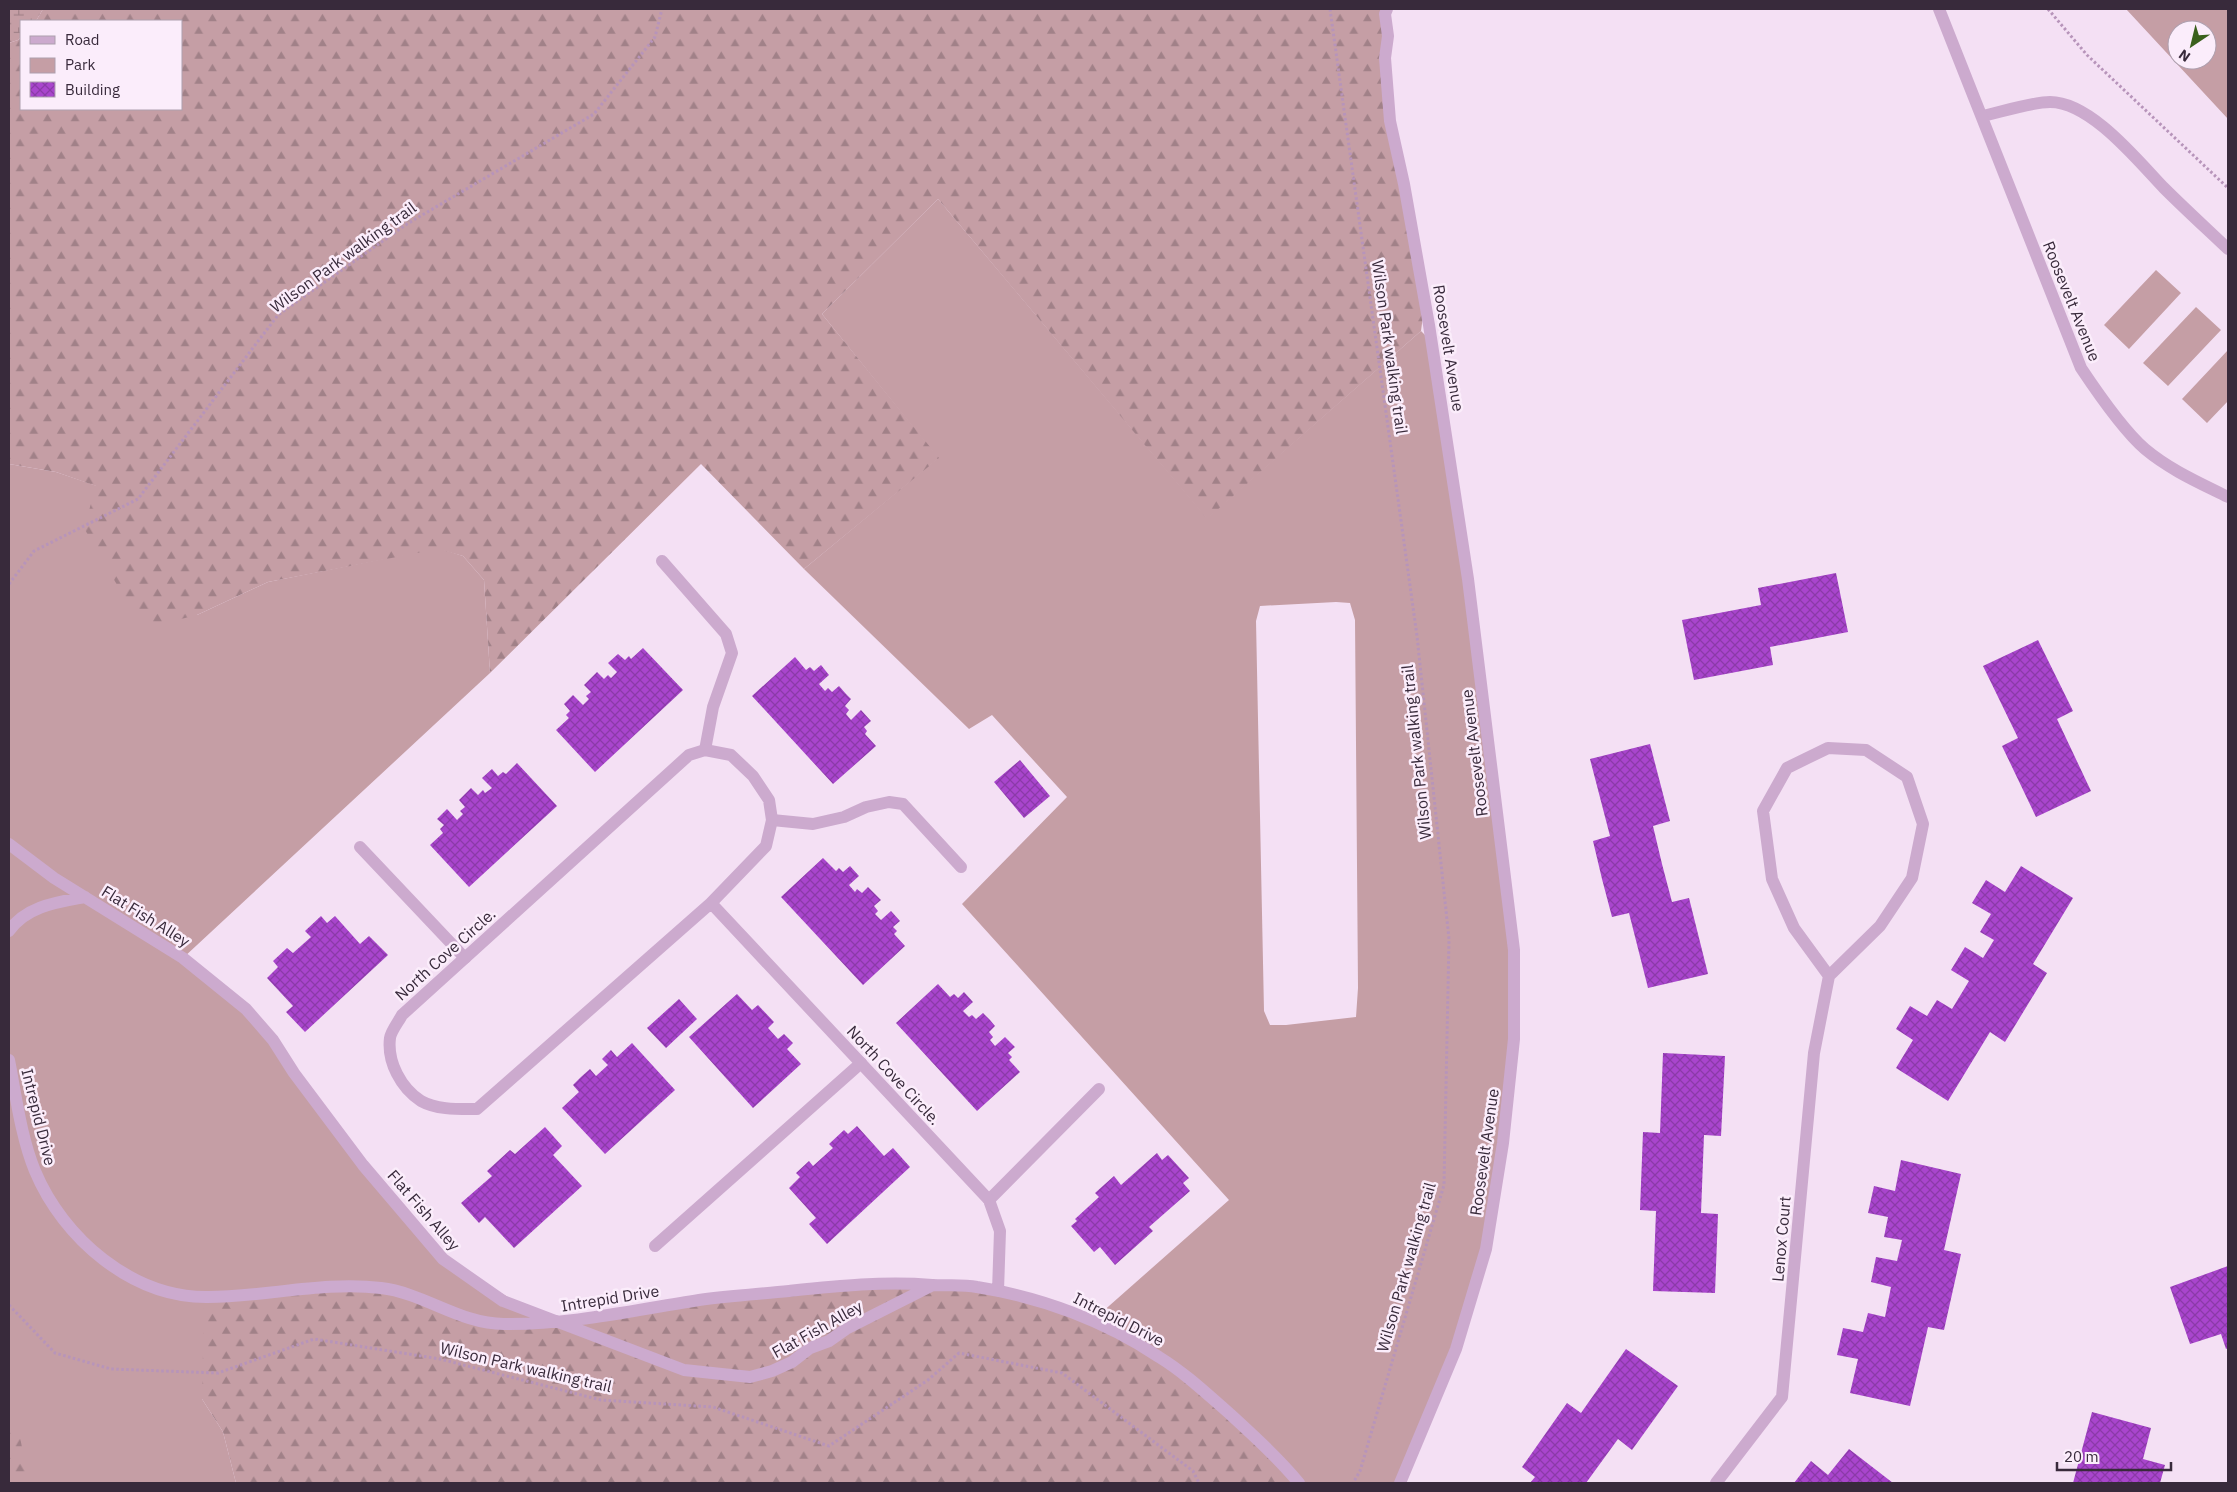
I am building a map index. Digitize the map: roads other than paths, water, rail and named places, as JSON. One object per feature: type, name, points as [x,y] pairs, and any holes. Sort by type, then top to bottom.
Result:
[{"type":"street","name":"Roosevelt Avenue","points":[[1387,9],[1385,14],[1388,36],[1385,58],[1390,121],[1404,184],[1429,325],[1468,580],[1514,950],[1514,1039],[1503,1143],[1486,1249],[1456,1350],[1400,1483]]},
{"type":"street","name":"Roosevelt Avenue","points":[[1939,9],[1983,116],[2081,368],[2101,397],[2144,448],[2177,471],[2228,497]]},
{"type":"street","points":[[1983,116],[2050,102],[2074,107],[2097,123],[2144,164],[2164,187],[2228,249]]},
{"type":"street","points":[[662,561],[726,634],[732,653],[713,707],[705,750]]},
{"type":"street","points":[[1828,748],[1866,750],[1907,777],[1923,824],[1912,878],[1880,926],[1829,976],[1794,928],[1772,879],[1763,811],[1787,768],[1828,748]]},
{"type":"street","name":"North Cove Circle.","points":[[705,750],[731,755],[752,776],[769,800],[772,820],[766,846],[712,903],[477,1109],[449,1109],[421,1101],[402,1084],[391,1059],[390,1037],[402,1014],[690,755],[705,750]]},
{"type":"street","points":[[772,820],[813,824],[844,817],[866,807],[889,802],[903,804],[961,867]]},
{"type":"street","name":"Flat Fish Alley","points":[[9,844],[54,878],[183,958],[246,1009],[273,1040],[294,1073],[363,1165],[443,1259],[502,1301],[563,1322],[586,1333],[684,1370],[750,1377],[772,1371],[792,1362],[810,1348],[829,1341],[846,1329],[934,1285]]},
{"type":"street","points":[[360,847],[465,958]]},
{"type":"street","points":[[9,931],[14,924],[45,904],[86,897]]},
{"type":"street","name":"North Cove Circle.","points":[[712,903],[989,1200],[1000,1231],[998,1291]]},
{"type":"street","name":"Lenox Court","points":[[1716,1483],[1782,1397],[1814,1053],[1829,976]]},
{"type":"street","name":"Intrepid Drive","points":[[9,1060],[34,1168],[48,1198],[71,1228],[99,1257],[128,1278],[168,1291],[204,1298],[339,1287],[383,1288],[420,1299],[461,1316],[499,1325],[563,1322],[703,1300],[817,1288],[910,1282],[973,1286],[1035,1299],[1078,1314],[1159,1356],[1202,1390],[1271,1451],[1299,1483]]},
{"type":"street","points":[[655,1246],[861,1063]]},
{"type":"street","points":[[989,1200],[1098,1089]]}]
